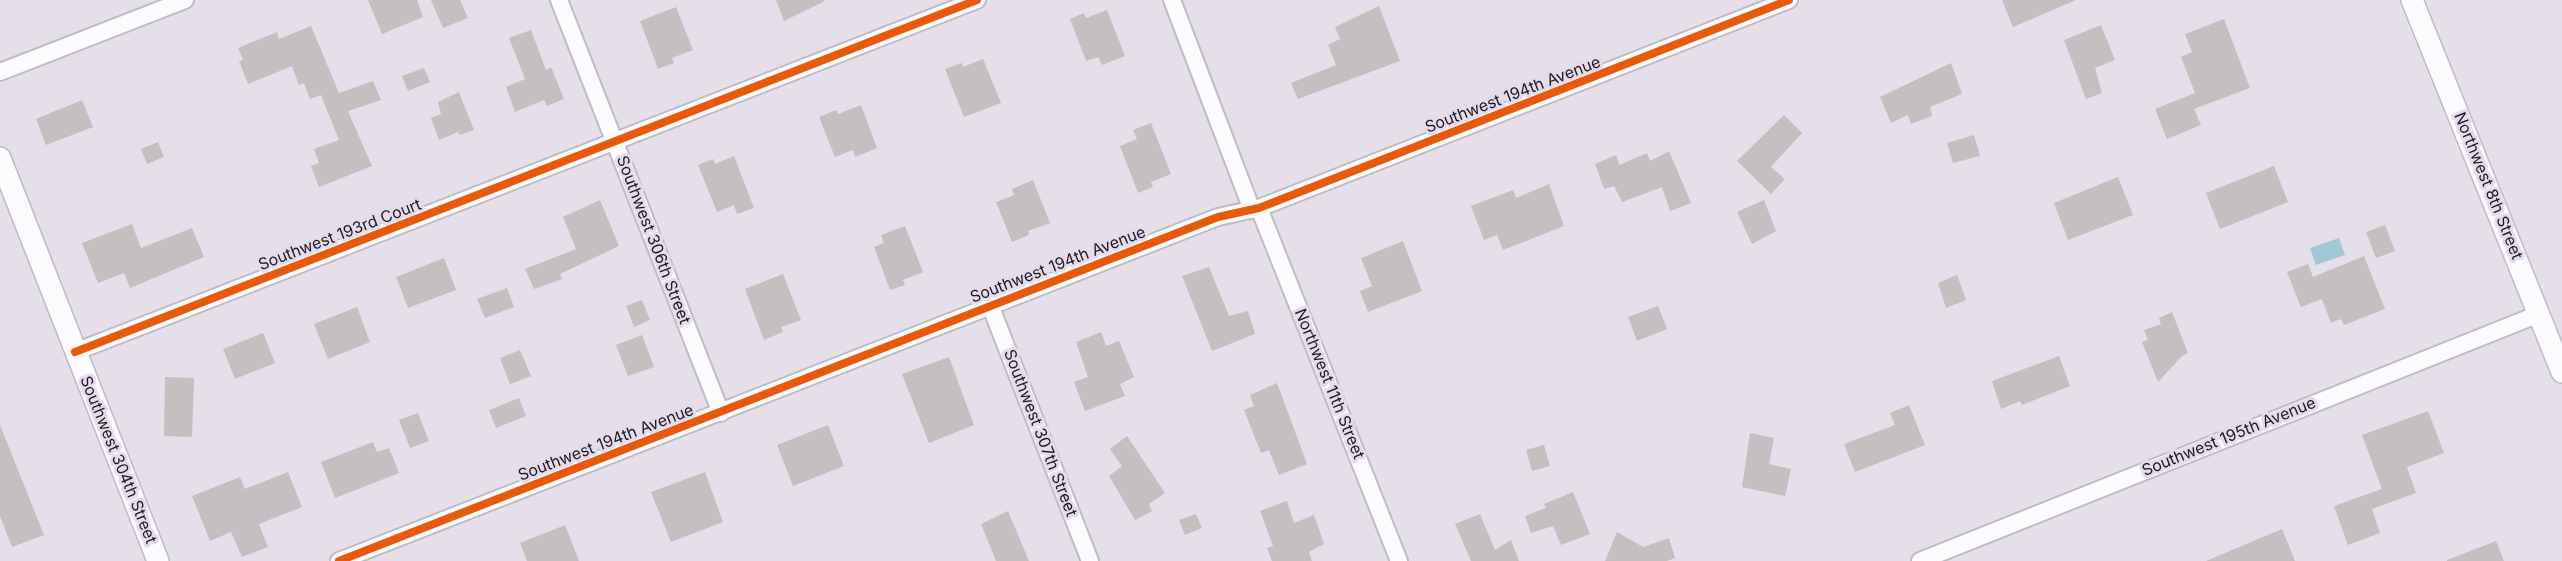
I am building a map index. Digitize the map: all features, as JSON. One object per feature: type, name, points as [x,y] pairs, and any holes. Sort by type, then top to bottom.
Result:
[{"type":"street","points":[[0,72],[185,0]]},
{"type":"street","name":"Southwest 306th Street","points":[[559,0],[721,413]]},
{"type":"street","name":"Southwest 193rd Court","points":[[75,352],[977,0]]},
{"type":"street","name":"Northwest 11th Street","points":[[1172,0],[1399,561]]},
{"type":"street","name":"Southwest 194th Avenue","points":[[339,561],[721,413],[990,305],[1218,218],[1256,209],[1788,0]]},
{"type":"street","name":"Northwest 8th Street","points":[[2412,0],[2562,372]]},
{"type":"street","name":"Southwest 304th Street","points":[[0,158],[158,561]]},
{"type":"street","name":"Southwest 307th Street","points":[[990,305],[1090,561]]},
{"type":"street","name":"Southwest 195th Avenue","points":[[1920,561],[2539,314]]},
{"type":"water","points":[[2339,238],[2345,255],[2316,265],[2310,248]]},
{"type":"building","points":[[368,0],[417,0],[423,17],[382,34]]},
{"type":"building","points":[[431,0],[460,0],[468,18],[443,28]]},
{"type":"building","points":[[776,0],[824,0],[825,1],[784,21]]},
{"type":"building","points":[[2002,0],[2076,0],[2013,27]]},
{"type":"building","points":[[1379,6],[1400,61],[1298,99],[1291,83],[1336,65],[1328,45],[1340,39],[1335,27]]},
{"type":"building","points":[[676,7],[693,50],[672,58],[674,63],[658,69],[640,21]]},
{"type":"building","points":[[1107,10],[1125,56],[1102,65],[1098,57],[1086,61],[1070,19],[1084,13],[1086,18]]},
{"type":"building","points":[[2224,19],[2250,88],[2194,109],[2201,125],[2167,139],[2155,109],[2195,93],[2181,57],[2192,52],[2185,34]]},
{"type":"building","points":[[2101,25],[2115,60],[2095,68],[2102,93],[2086,99],[2064,40]]},
{"type":"building","points":[[311,26],[339,93],[373,81],[381,100],[348,111],[372,166],[319,187],[311,166],[319,163],[314,149],[339,140],[321,95],[310,99],[304,83],[299,85],[292,66],[248,84],[239,61],[243,60],[238,48],[277,32],[279,39]]},
{"type":"building","points":[[531,30],[546,70],[551,67],[564,99],[547,106],[544,100],[515,112],[506,87],[525,79],[509,38]]},
{"type":"building","points":[[983,59],[1001,103],[964,117],[945,69],[962,63],[963,67]]},
{"type":"building","points":[[1951,63],[1962,94],[1930,107],[1932,116],[1911,124],[1908,115],[1891,123],[1880,97]]},
{"type":"building","points":[[424,68],[430,82],[408,91],[402,76]]},
{"type":"building","points":[[459,92],[474,130],[460,135],[458,132],[439,140],[431,118],[441,114],[438,102]]},
{"type":"building","points":[[82,100],[93,127],[46,145],[36,119]]},
{"type":"building","points":[[861,105],[877,148],[855,157],[853,150],[835,157],[819,117],[836,110],[838,114]]},
{"type":"building","points":[[1784,115],[1802,133],[1771,167],[1785,179],[1771,194],[1737,161]]},
{"type":"building","points":[[1151,123],[1171,174],[1151,182],[1153,187],[1138,193],[1120,146],[1137,139],[1133,130]]},
{"type":"building","points":[[1974,135],[1980,156],[1953,163],[1947,143]]},
{"type":"building","points":[[158,142],[164,157],[147,164],[141,149]]},
{"type":"building","points":[[1669,151],[1691,203],[1670,211],[1662,187],[1622,202],[1614,186],[1604,189],[1595,164],[1616,155],[1619,165],[1647,153],[1650,161]]},
{"type":"building","points":[[734,156],[754,208],[737,214],[734,205],[717,212],[698,165],[713,159],[715,164]]},
{"type":"building","points":[[2274,166],[2288,202],[2220,229],[2206,193]]},
{"type":"building","points":[[2118,177],[2133,215],[2068,240],[2054,203]]},
{"type":"building","points":[[1033,180],[1050,223],[1028,231],[1029,235],[1012,242],[996,202],[1014,195],[1012,189]]},
{"type":"building","points":[[1549,184],[1564,226],[1503,250],[1497,235],[1484,240],[1471,206],[1513,190],[1516,198]]},
{"type":"building","points":[[600,200],[619,246],[560,274],[562,279],[534,289],[525,269],[576,249],[563,217]]},
{"type":"building","points":[[1764,200],[1776,231],[1752,244],[1737,212]]},
{"type":"building","points":[[132,224],[141,248],[192,228],[204,257],[130,288],[124,273],[98,283],[82,243]]},
{"type":"building","points":[[2385,225],[2395,251],[2376,258],[2366,232]]},
{"type":"building","points":[[905,226],[923,272],[903,280],[905,285],[890,290],[874,247],[884,243],[881,235]]},
{"type":"building","points":[[1403,241],[1422,291],[1368,312],[1360,291],[1372,286],[1361,258]]},
{"type":"building","points":[[2364,256],[2385,309],[2344,325],[2341,319],[2331,323],[2322,299],[2301,307],[2287,272],[2308,264],[2313,277]]},
{"type":"building","points":[[444,258],[456,290],[408,308],[396,277]]},
{"type":"building","points":[[1209,267],[1229,316],[1248,311],[1255,334],[1212,351],[1182,276]]},
{"type":"building","points":[[783,274],[801,320],[781,327],[783,332],[764,340],[745,289]]},
{"type":"building","points":[[1957,275],[1966,300],[1946,308],[1938,283]]},
{"type":"building","points":[[507,288],[514,307],[485,318],[477,299]]},
{"type":"building","points":[[642,300],[650,320],[634,327],[626,306]]},
{"type":"building","points":[[1658,306],[1667,329],[1637,341],[1628,317]]},
{"type":"building","points":[[357,307],[370,342],[328,359],[314,324]]},
{"type":"building","points":[[2172,312],[2188,353],[2182,356],[2158,382],[2142,342],[2148,340],[2144,330],[2161,324],[2159,318]]},
{"type":"building","points":[[1101,332],[1106,346],[1119,341],[1134,377],[1120,384],[1125,396],[1085,411],[1074,382],[1088,377],[1076,342]]},
{"type":"building","points":[[263,333],[275,363],[235,379],[223,349]]},
{"type":"building","points":[[642,335],[654,367],[628,376],[616,345]]},
{"type":"building","points":[[520,350],[531,376],[510,384],[500,358]]},
{"type":"building","points":[[2059,356],[2070,386],[2022,405],[2020,401],[2001,409],[1992,381]]},
{"type":"building","points":[[949,357],[974,425],[929,443],[902,374]]},
{"type":"building","points":[[165,377],[194,378],[192,437],[164,436]]},
{"type":"building","points":[[1277,383],[1307,464],[1279,475],[1269,450],[1261,453],[1244,410],[1254,406],[1250,395]]},
{"type":"building","points":[[519,398],[526,416],[496,428],[489,410]]},
{"type":"building","points":[[1909,405],[1925,445],[1855,472],[1844,444],[1895,425],[1890,413]]},
{"type":"building","points":[[2428,411],[2444,453],[2407,467],[2416,493],[2372,509],[2380,533],[2348,545],[2334,506],[2382,489],[2362,435]]},
{"type":"building","points":[[418,413],[429,441],[410,448],[399,420]]},
{"type":"building","points":[[0,425],[44,535],[12,547],[0,516]]},
{"type":"building","points":[[828,425],[844,466],[793,486],[777,445]]},
{"type":"building","points":[[1750,433],[1774,438],[1769,464],[1791,469],[1785,496],[1742,487]]},
{"type":"building","points":[[1127,436],[1165,493],[1149,504],[1152,511],[1135,520],[1109,476],[1122,466],[1110,449]]},
{"type":"building","points":[[373,442],[377,452],[389,448],[399,473],[335,498],[321,462]]},
{"type":"building","points":[[1544,445],[1550,466],[1532,471],[1526,450]]},
{"type":"building","points":[[288,472],[302,507],[259,524],[268,547],[242,557],[231,532],[210,541],[192,496],[240,477],[245,489]]},
{"type":"building","points":[[705,472],[723,522],[671,542],[651,492]]},
{"type":"building","points":[[1573,492],[1590,534],[1561,545],[1553,526],[1531,533],[1525,516],[1546,508],[1544,504]]},
{"type":"building","points":[[1287,501],[1294,523],[1314,515],[1324,544],[1309,552],[1312,561],[1272,561],[1267,548],[1273,546],[1260,511]]},
{"type":"building","points":[[1008,511],[1029,561],[996,561],[981,524]]},
{"type":"building","points":[[1196,514],[1202,528],[1185,535],[1179,520]]},
{"type":"building","points":[[1480,514],[1495,550],[1511,540],[1519,561],[1471,561],[1455,524]]},
{"type":"building","points":[[565,525],[579,561],[527,561],[520,543]]},
{"type":"building","points":[[2282,529],[2295,561],[2206,561]]},
{"type":"building","points":[[1617,532],[1643,547],[1669,538],[1675,558],[1667,561],[1605,561]]},
{"type":"building","points":[[2496,541],[2504,561],[2447,561],[2447,560]]},
{"type":"cycle path","points":[[75,352],[977,0]]},
{"type":"cycle path","points":[[339,561],[1218,217],[1259,208],[1789,0]]}]
